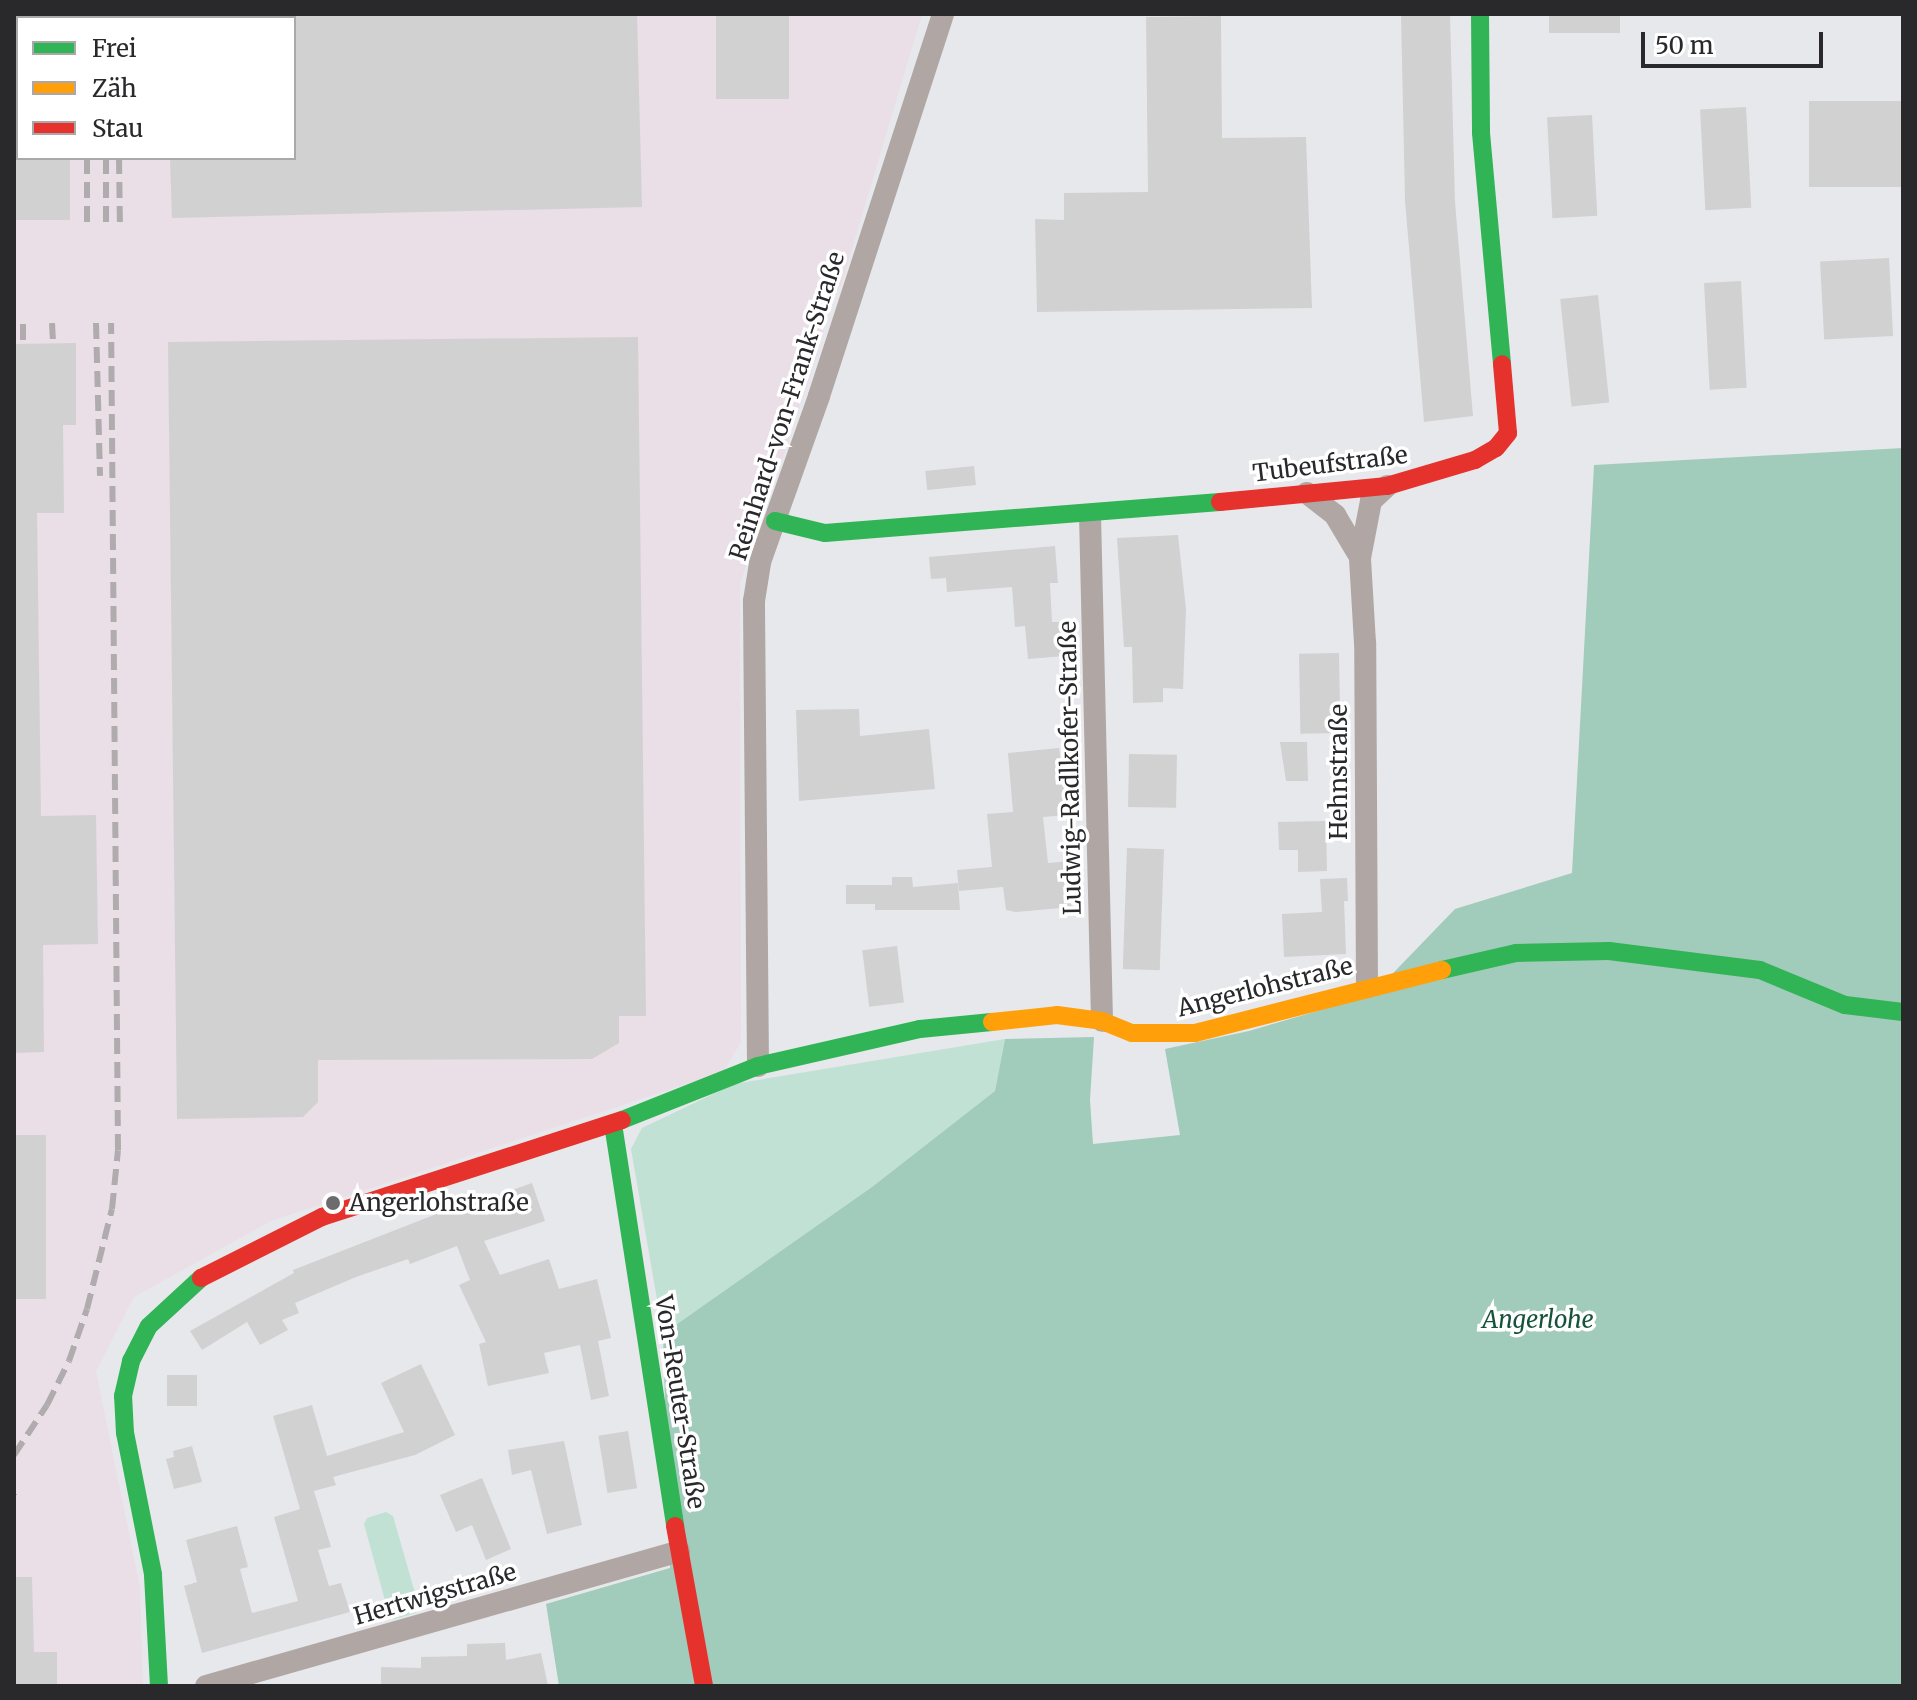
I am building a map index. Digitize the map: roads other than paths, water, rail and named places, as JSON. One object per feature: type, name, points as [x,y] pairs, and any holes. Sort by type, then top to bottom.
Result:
[{"type":"street","name":"Reinhard-von-Frank-Straße","points":[[758,1066],[754,601],[760,562],[819,396],[943,14]]},
{"type":"street","name":"Tubeufstraße","points":[[775,521],[825,533],[1090,515],[1387,486],[1475,460],[1496,448],[1508,433],[1481,133],[1480,14]]},
{"type":"street","name":"Hehnstraße","points":[[1367,987],[1365,643],[1360,558],[1371,501],[1387,486]]},
{"type":"street","name":"Hehnstraße","points":[[1307,493],[1335,515],[1360,558]]},
{"type":"street","name":"Ludwig-Radlkofer-Straße","points":[[1090,515],[1102,1021]]},
{"type":"street","name":"Angerlohstraße","points":[[159,1686],[153,1574],[125,1433],[123,1396],[131,1361],[149,1326],[194,1282],[322,1217],[613,1124],[758,1066],[920,1029],[1057,1015],[1102,1021],[1132,1033],[1195,1033],[1367,987],[1516,953],[1609,951],[1760,970],[1845,1005],[1903,1012]]},
{"type":"street","name":"Von-Reuter-Straße","points":[[613,1124],[679,1551],[704,1686]]},
{"type":"street","name":"Hertwigstraße","points":[[206,1686],[679,1551]]},
{"type":"railway","points":[[87,160],[87,227]]},
{"type":"railway","points":[[106,160],[106,226]]},
{"type":"railway","points":[[119,160],[120,226]]},
{"type":"railway","points":[[52,323],[53,344]]},
{"type":"railway","points":[[96,323],[100,476]]},
{"type":"railway","points":[[14,1455],[47,1405],[69,1361],[87,1309],[112,1209],[118,1150],[111,323]]},
{"type":"railway","points":[[23,324],[23,344]]},
{"type":"place","name":"Angerlohstraße","points":[[333,1203]]},
{"type":"park label","name":"Angerlohe","points":[[1538,1320]]}]
